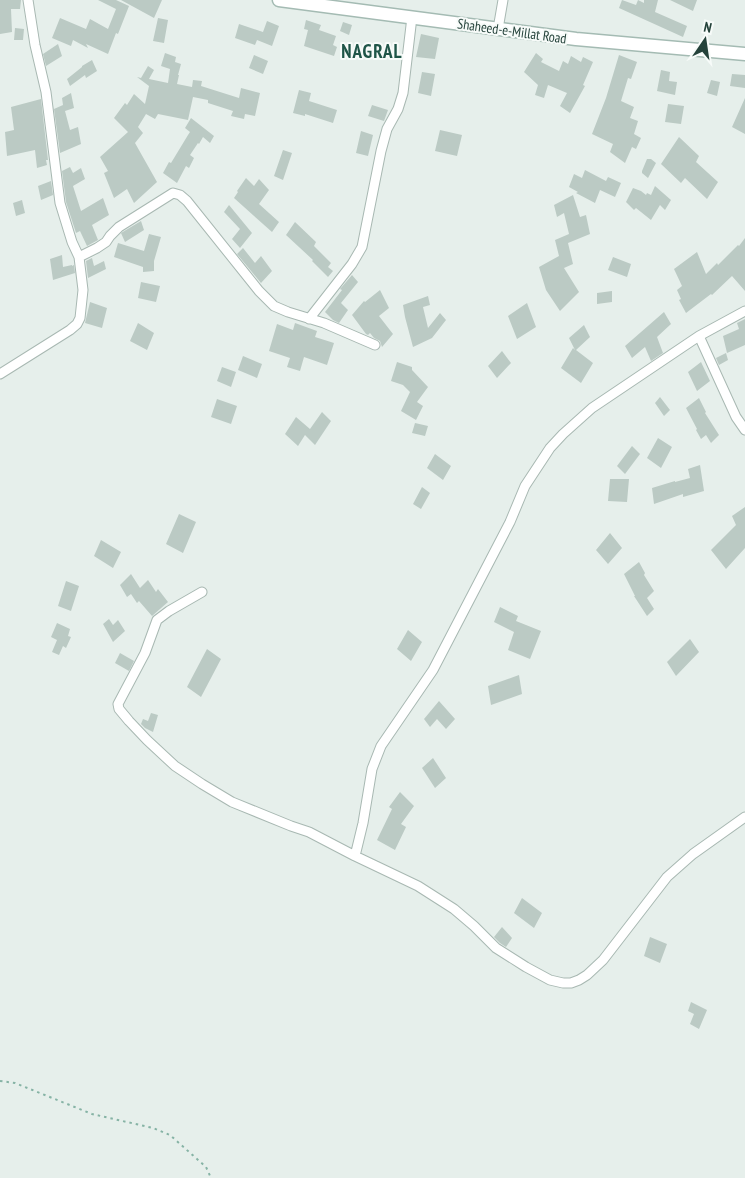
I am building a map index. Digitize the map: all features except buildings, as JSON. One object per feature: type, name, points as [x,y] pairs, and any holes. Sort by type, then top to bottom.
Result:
[{"type":"main road","name":"Shaheed-e-Millat Road","points":[[280,0],[576,39],[745,54]]},
{"type":"street","points":[[0,374],[77,324],[80,318],[83,290],[79,257],[72,242],[60,203],[46,92],[28,0]]},
{"type":"street","points":[[498,29],[503,0]]},
{"type":"street","points":[[309,319],[352,264],[362,247],[380,151],[387,129],[398,109],[403,93],[412,17]]},
{"type":"street","points":[[79,257],[106,242],[119,228],[173,193],[180,195],[187,201],[259,291],[274,306],[324,323],[375,345]]},
{"type":"street","points":[[355,856],[363,823],[372,769],[381,746],[433,670],[510,522],[525,486],[550,448],[592,408],[699,336],[745,311]]},
{"type":"street","points":[[699,336],[736,417],[745,430]]},
{"type":"street","points":[[202,592],[169,611],[158,620],[145,653],[118,704],[119,709],[129,722],[175,766],[202,784],[232,802],[309,832],[418,886],[454,909],[496,948],[550,980],[571,983],[587,975],[602,960],[667,877],[693,854],[745,816]]},
{"type":"path","points":[[0,1081],[15,1083],[92,1114],[153,1128],[170,1135],[206,1167],[212,1178]]},
{"type":"district","name":"NAGRAL","points":[[372,51]]}]
